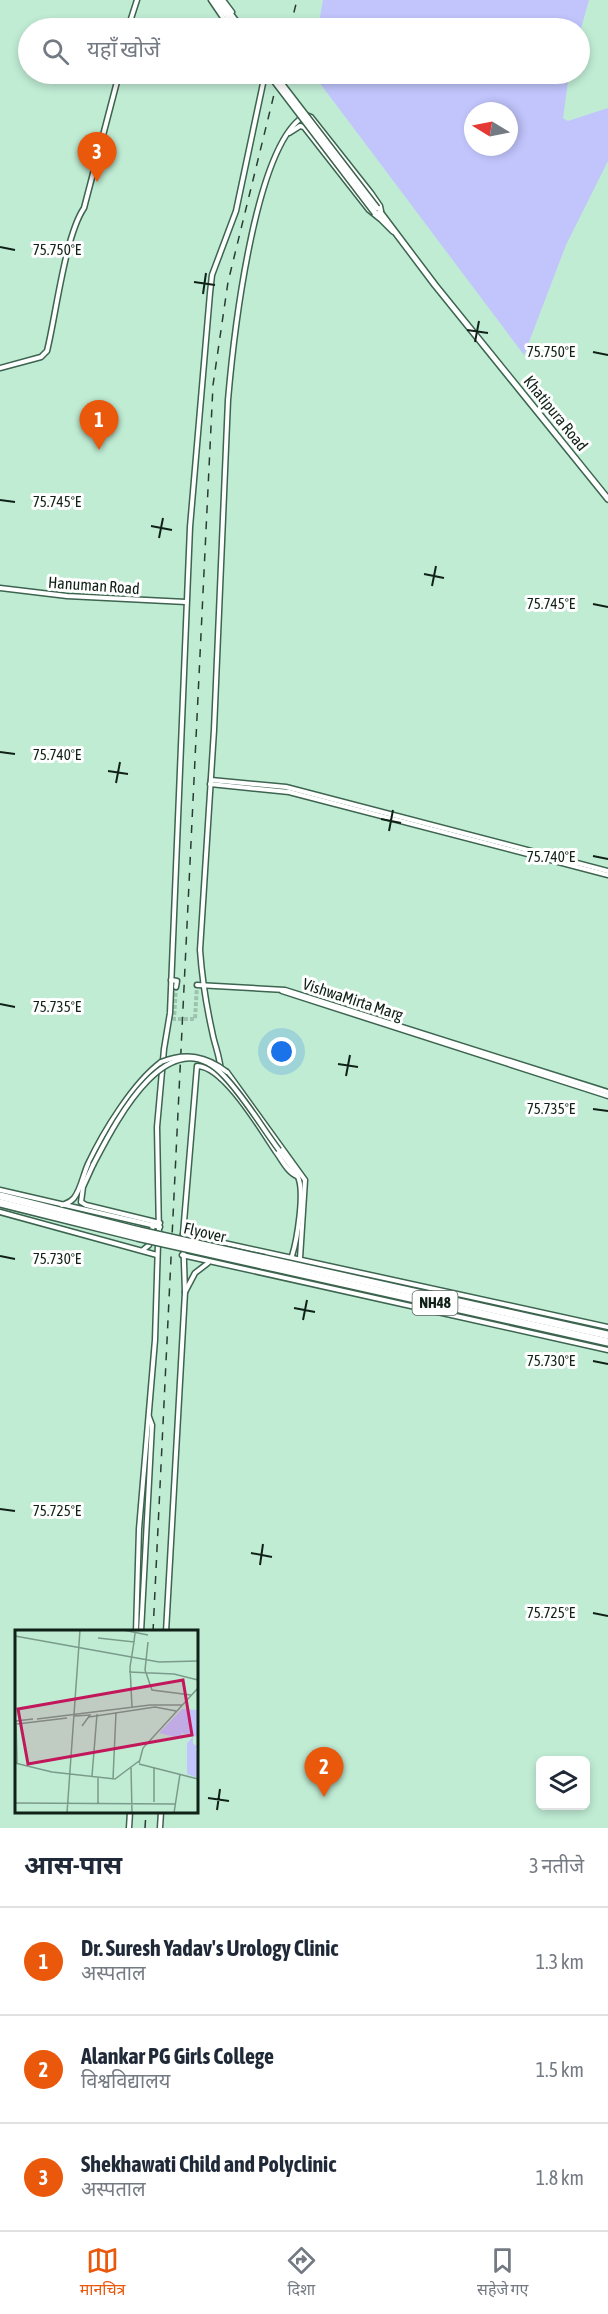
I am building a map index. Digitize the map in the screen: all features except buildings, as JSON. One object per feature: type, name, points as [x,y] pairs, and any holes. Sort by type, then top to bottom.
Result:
[{"type":"highway","name":"NH48","points":[[0,1196],[138,1234]]},
{"type":"highway","name":"NH48","points":[[0,1203],[138,1234]]},
{"type":"highway","name":"Flyover","points":[[138,1234],[264,1262]]},
{"type":"highway","name":"NH48","points":[[264,1262],[608,1335]]},
{"type":"highway","name":"NH48","points":[[264,1262],[608,1342]]},
{"type":"main road","points":[[213,0],[228,18]]},
{"type":"main road","points":[[222,0],[235,18]]},
{"type":"main road","points":[[273,84],[378,213]]},
{"type":"main road","points":[[281,84],[378,213]]},
{"type":"main road","name":"Khatipura Road","points":[[378,213],[608,499]]},
{"type":"street","points":[[131,18],[137,0]]},
{"type":"street","points":[[213,0],[224,18]]},
{"type":"street","points":[[0,368],[41,357],[47,351],[71,237],[78,216],[84,208],[116,84]]},
{"type":"street","points":[[136,1630],[139,1529],[146,1425],[149,1417],[160,1225],[157,1127],[171,981],[186,602],[200,400],[212,274],[236,212],[263,84]]},
{"type":"street","points":[[221,1078],[222,1063],[213,1035],[203,984],[200,950],[226,423],[232,351],[247,254],[271,161],[298,119],[309,116],[380,206],[376,218],[304,127],[300,126],[289,134]]},
{"type":"street","name":"Hanuman Road","points":[[0,588],[67,596],[186,602]]},
{"type":"street","points":[[210,782],[289,792],[608,873]]},
{"type":"street","points":[[171,981],[177,981],[176,987]]},
{"type":"street","name":"VishwaMirta Marg","points":[[197,985],[281,990],[608,1094]]},
{"type":"street","points":[[62,1205],[69,1203],[75,1197],[90,1165],[147,1080],[160,1068],[184,1059],[208,1064],[224,1076],[305,1180],[300,1258]]},
{"type":"street","points":[[166,1630],[185,1292],[183,1234],[196,1066],[204,1066],[221,1078],[281,1160],[297,1176]]},
{"type":"street","points":[[281,1149],[297,1176],[299,1208],[292,1256]]},
{"type":"street","points":[[90,1165],[81,1202],[160,1225]]},
{"type":"street","points":[[0,1190],[153,1223]]},
{"type":"street","points":[[0,1212],[157,1255]]},
{"type":"street","points":[[142,1250],[149,1245],[153,1223]]},
{"type":"street","points":[[183,1234],[608,1326]]},
{"type":"street","points":[[197,1259],[193,1252],[194,1245],[202,1237]]},
{"type":"street","points":[[182,1255],[208,1263],[376,1297],[608,1350]]},
{"type":"street","points":[[185,1292],[195,1273],[208,1263]]},
{"type":"street","points":[[141,1630],[152,1425],[149,1417]]},
{"type":"street","points":[[129,1828],[130,1813]]},
{"type":"street","points":[[160,1828],[161,1813]]},
{"type":"shaded area","points":[[323,0],[589,0],[584,18],[320,18]]},
{"type":"shaded area","points":[[321,84],[568,84],[563,118],[568,121],[608,108],[608,161],[566,245],[524,355]]},
{"type":"tunnel","points":[[176,987],[174,1019],[195,1019],[197,985]]},
{"type":"railway","points":[[292,18],[297,0]]},
{"type":"railway","points":[[153,1630],[213,385],[228,282],[277,84]]},
{"type":"railway","points":[[145,1828],[146,1813]]},
{"type":"place","name":"Shekhawati Child and Polyclinic","points":[[97,182]]},
{"type":"place","name":"Dr. Suresh Yadav's Urology Clinic","points":[[99,450]]},
{"type":"place","name":"Alankar PG Girls College","points":[[324,1797]]}]
